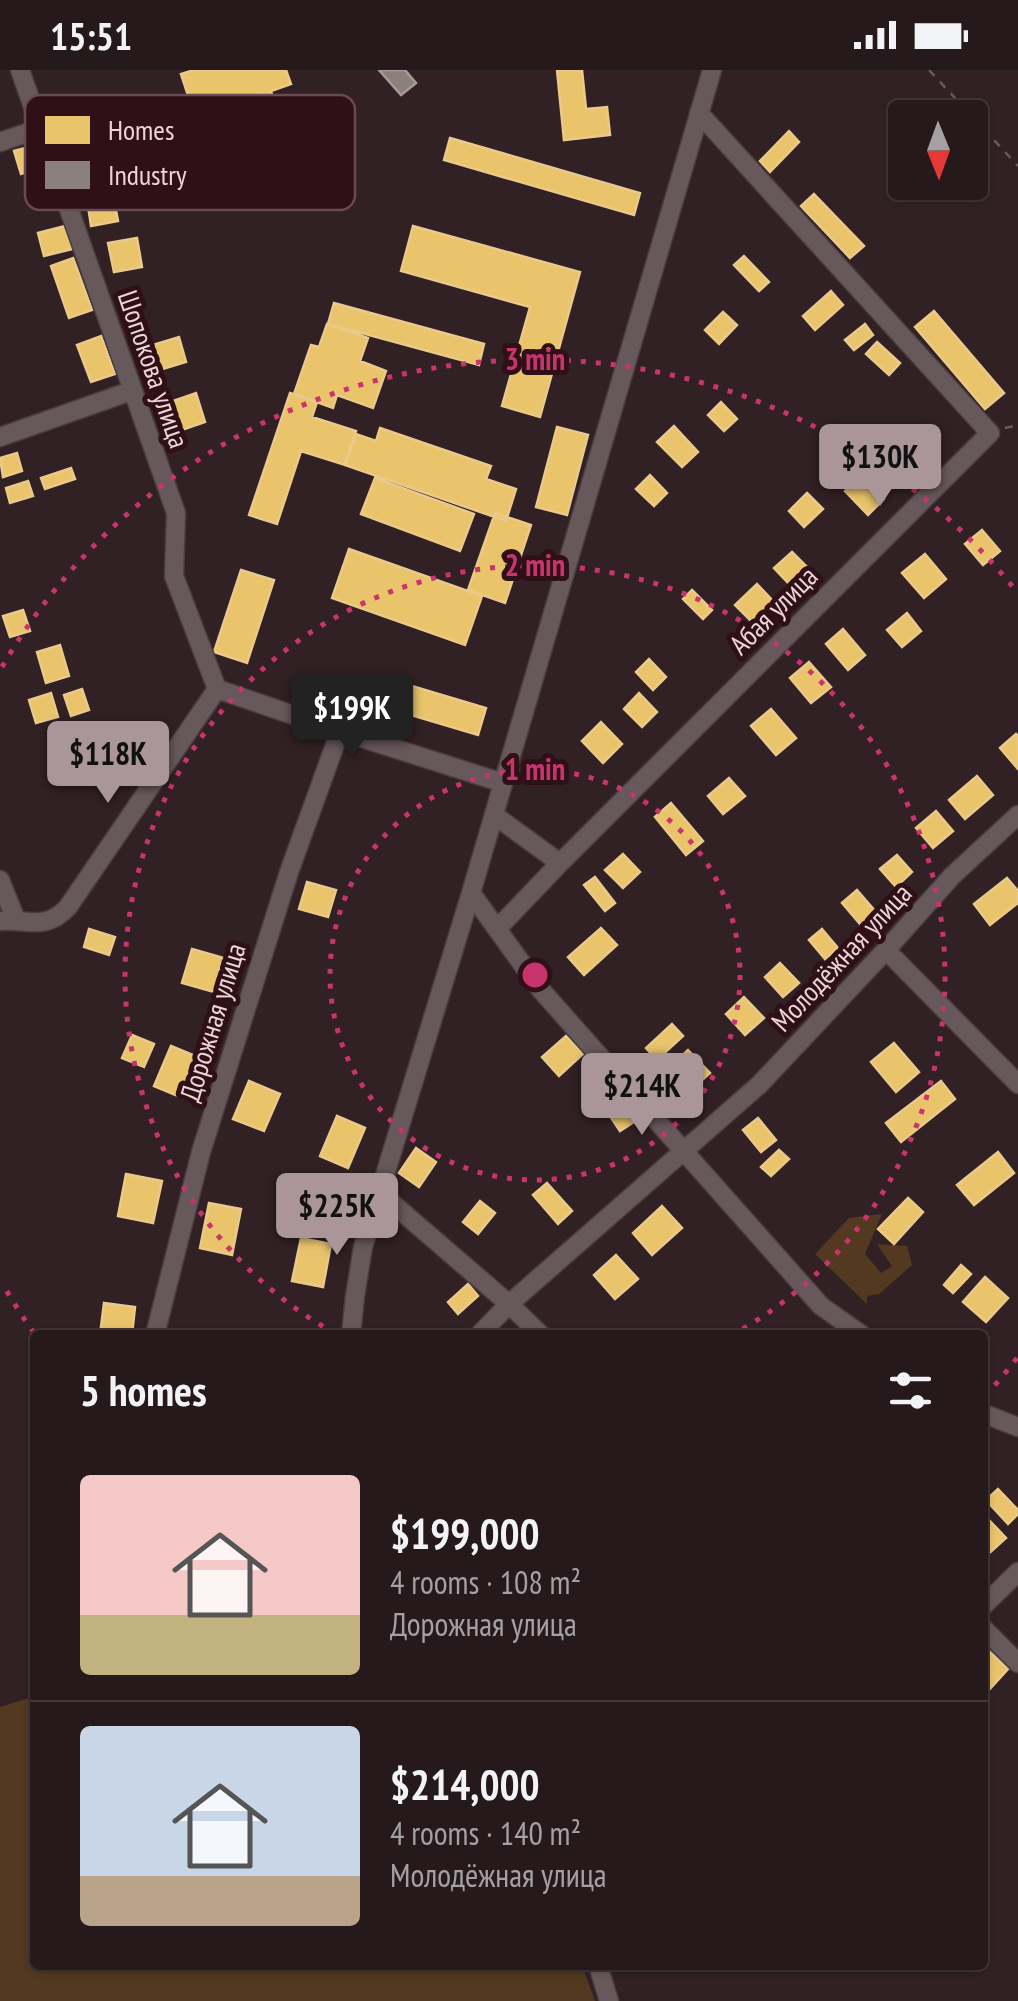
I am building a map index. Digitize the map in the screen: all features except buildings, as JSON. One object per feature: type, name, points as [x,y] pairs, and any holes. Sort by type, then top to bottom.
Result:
[{"type":"street","name":"Шопокова улица","points":[[20,70],[29,95]]},
{"type":"street","points":[[351,1330],[363,1246],[471,893],[712,70]]},
{"type":"street","name":"Абая улица","points":[[560,863],[990,433],[699,113]]},
{"type":"street","points":[[0,142],[25,133]]},
{"type":"street","name":"Шопокова улица","points":[[69,210],[176,513],[174,576],[216,689]]},
{"type":"street","points":[[0,437],[131,391]]},
{"type":"street","points":[[0,880],[8,920],[41,923],[57,919],[216,689],[503,783]]},
{"type":"street","name":"Дорожная улица","points":[[156,1330],[200,1152],[288,872],[340,732]]},
{"type":"street","points":[[494,815],[560,863],[496,929]]},
{"type":"street","name":"Молодёжная улица","points":[[484,1330],[759,1085],[952,876],[1018,815]]},
{"type":"street","points":[[471,893],[540,990],[821,1306],[855,1330]]},
{"type":"street","points":[[886,950],[1018,1084]]},
{"type":"street","points":[[379,1192],[535,1330]]},
{"type":"street","points":[[988,1415],[1018,1427]]},
{"type":"street","points":[[988,1601],[1018,1572]]},
{"type":"street","points":[[988,1632],[1018,1663]]},
{"type":"street","points":[[600,1970],[609,2001]]},
{"type":"path","points":[[930,70],[1018,166]]},
{"type":"shaded area","points":[[882,1214],[865,1254],[881,1273],[892,1266],[877,1244],[907,1246],[912,1265],[879,1294],[867,1296],[867,1304],[815,1254],[849,1218]]},
{"type":"shaded area","points":[[30,1698],[30,1970],[584,1970],[595,2001],[0,2001],[0,1707]]}]
